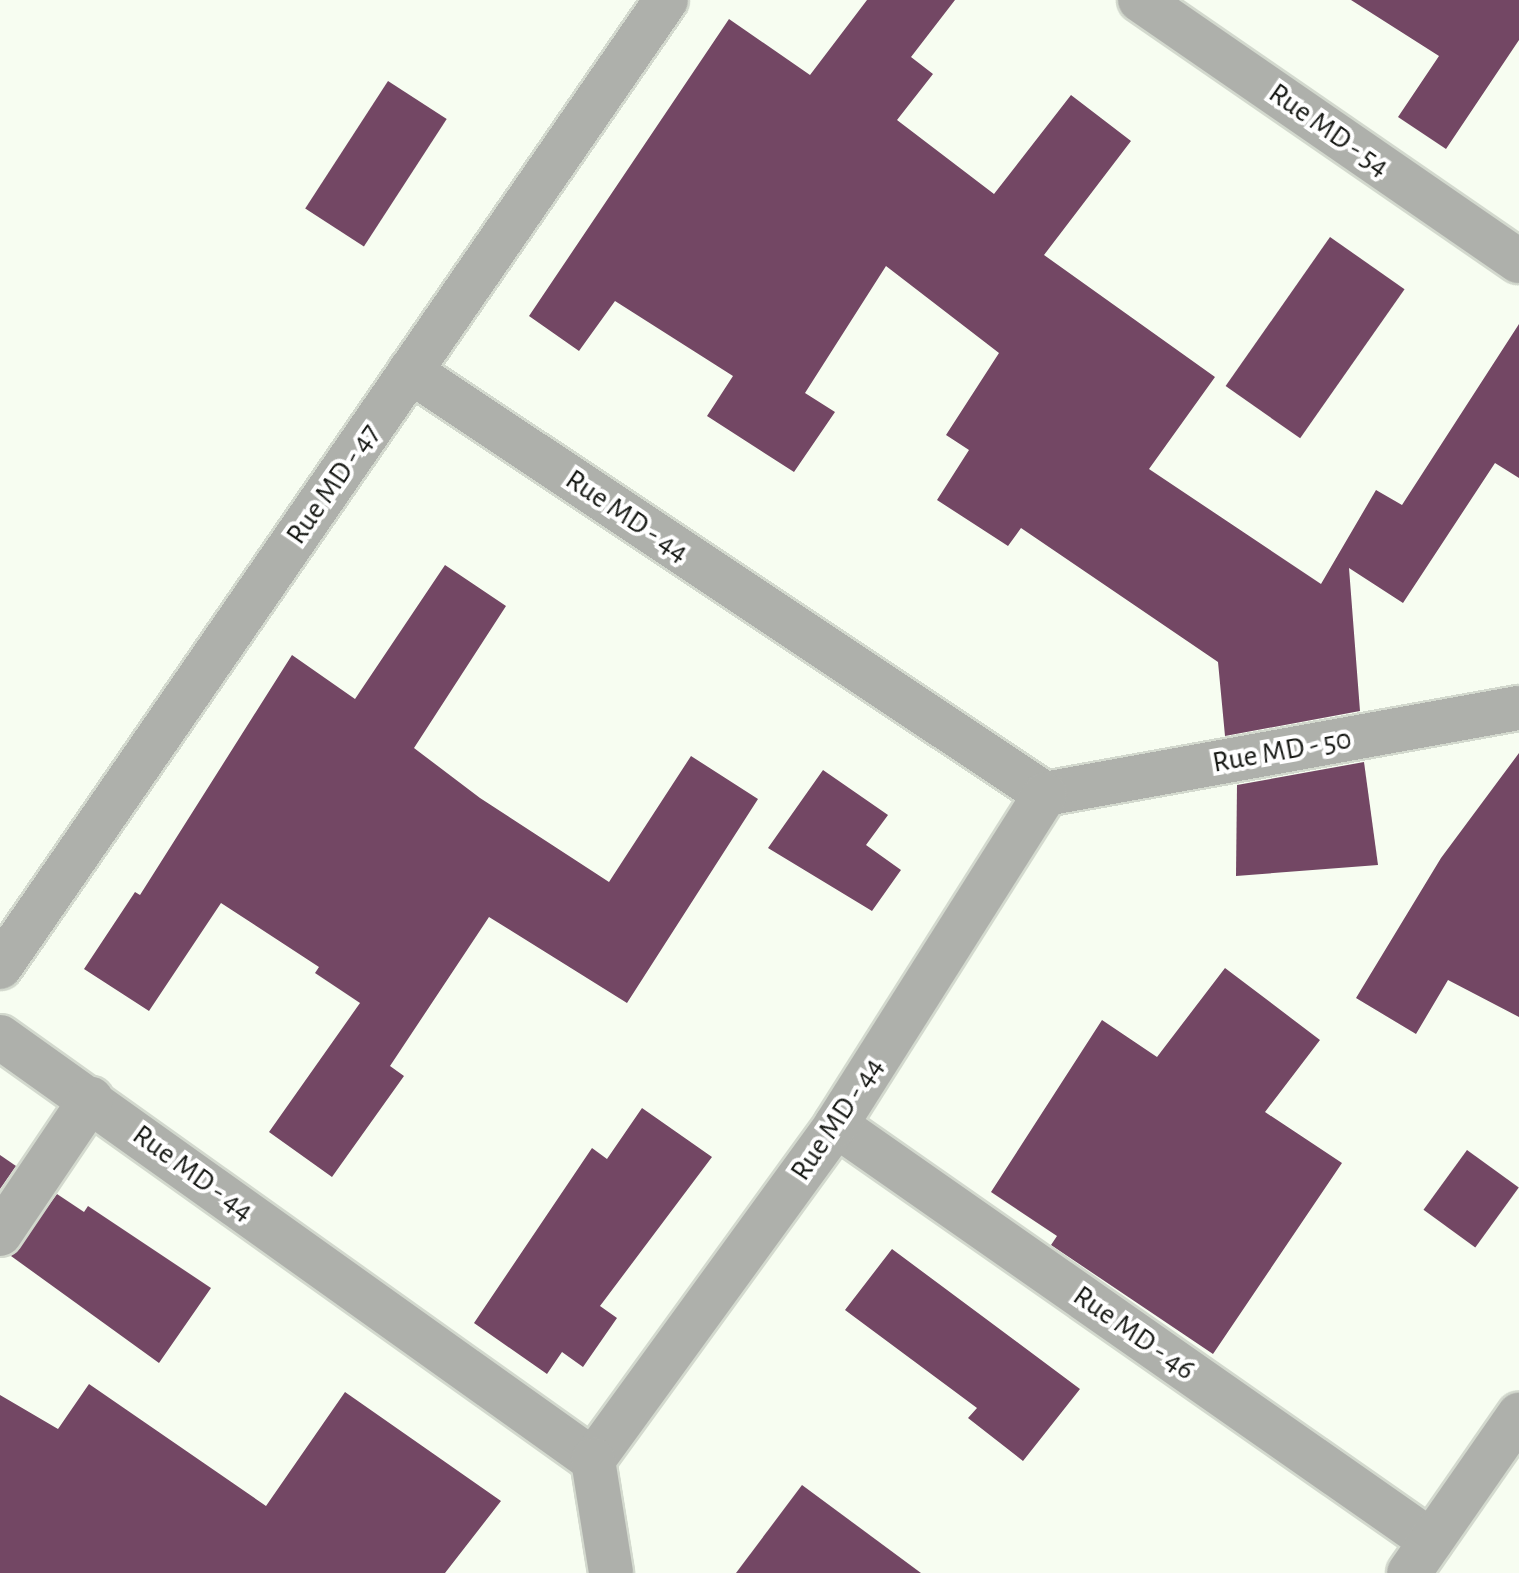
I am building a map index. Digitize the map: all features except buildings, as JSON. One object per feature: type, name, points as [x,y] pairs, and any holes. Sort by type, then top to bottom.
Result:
[{"type":"street","name":"Rue MD - 47","points":[[0,967],[666,0]]},
{"type":"street","name":"Rue MD - 54","points":[[1140,0],[1519,261]]},
{"type":"street","name":"Rue MD - 44","points":[[0,1037],[593,1460],[836,1125],[1045,794],[410,371]]},
{"type":"street","name":"Rue MD - 50","points":[[1045,794],[1519,708]]},
{"type":"street","points":[[0,1234],[91,1099]]},
{"type":"street","name":"Rue MD - 46","points":[[836,1125],[1420,1557]]},
{"type":"street","points":[[1420,1557],[1519,1415]]},
{"type":"street","points":[[593,1460],[611,1573]]}]
